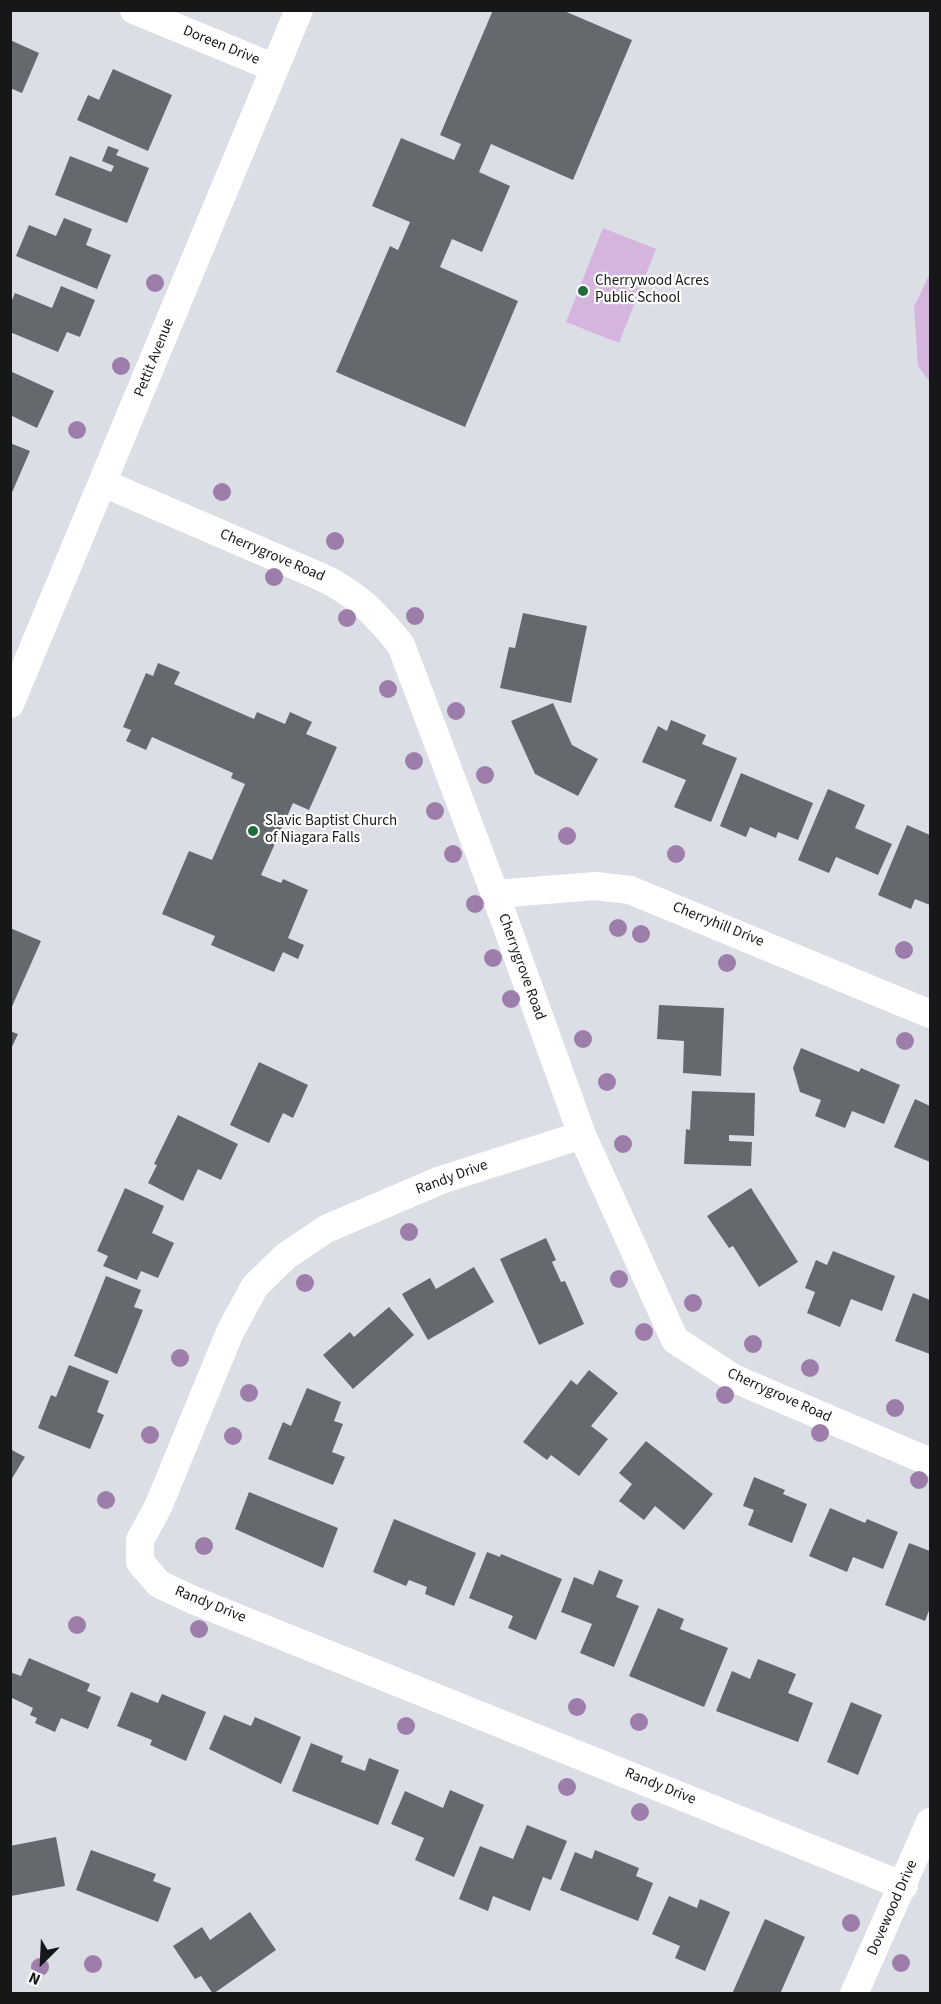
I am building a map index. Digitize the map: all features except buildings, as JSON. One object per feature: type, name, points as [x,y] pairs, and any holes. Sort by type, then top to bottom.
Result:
[{"type":"street","name":"Doreen Drive","points":[[134,10],[275,68]]},
{"type":"street","name":"Pettit Avenue","points":[[10,704],[21,648],[103,483],[299,10]]},
{"type":"street","name":"Cherrygrove Road","points":[[103,483],[347,589],[375,614],[401,645],[495,894],[582,1135],[675,1340],[735,1379],[930,1462]]},
{"type":"street","name":"Cherryhill Drive","points":[[495,894],[596,886],[630,890],[930,1014]]},
{"type":"street","name":"Randy Drive","points":[[582,1135],[441,1180],[326,1228],[286,1256],[255,1286],[230,1332],[158,1507],[140,1540],[140,1562],[159,1584],[194,1600],[904,1886]]},
{"type":"street","name":"Dovewood Drive","points":[[854,1994],[904,1886],[930,1822]]},
{"type":"shaded area","points":[[603,228],[656,249],[619,343],[566,322]]},
{"type":"shaded area","points":[[930,273],[930,382],[918,366],[914,307]]},
{"type":"place","name":"Cherrywood Acres Public School","points":[[583,291]]},
{"type":"place","name":"Slavic Baptist Church of Niagara Falls","points":[[253,831]]}]
